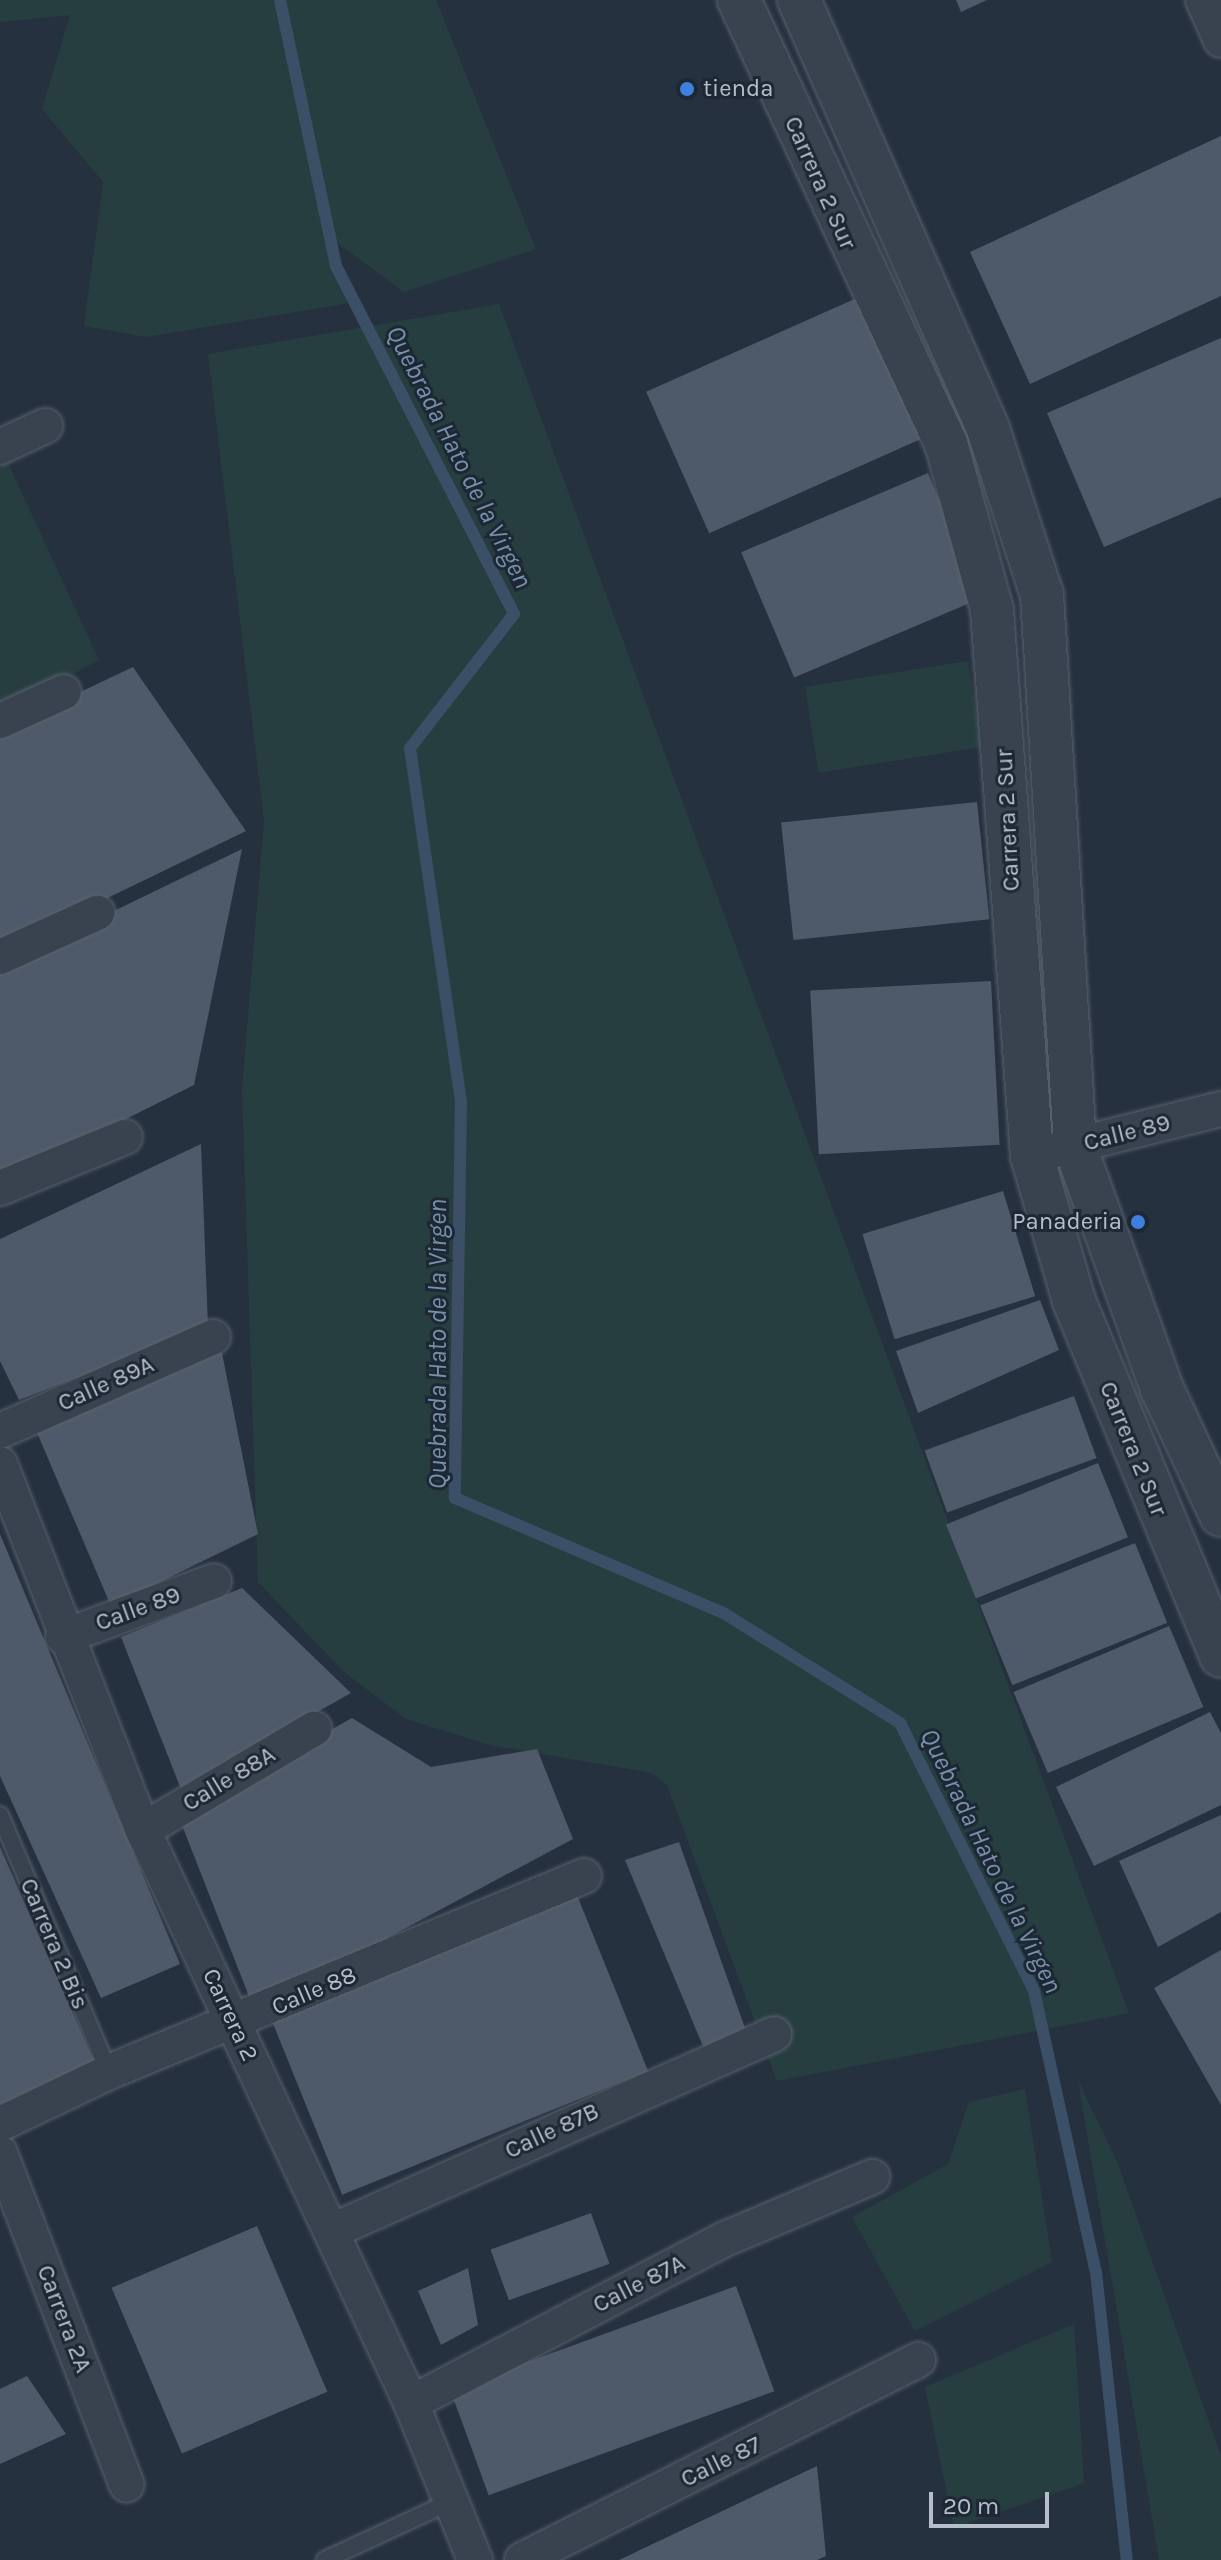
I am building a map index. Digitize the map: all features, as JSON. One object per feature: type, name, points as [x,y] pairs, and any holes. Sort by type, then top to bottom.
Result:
[{"type":"street","name":"Carrera 2 Sur","points":[[739,0],[894,338],[946,443],[992,610],[1032,1156],[1074,1301],[1216,1630]]},
{"type":"street","name":"Carrera 2 Sur","points":[[799,0],[936,319],[988,429],[1042,595],[1075,1146],[1162,1389],[1221,1515]]},
{"type":"street","points":[[1203,0],[1221,40]]},
{"type":"street","points":[[894,338],[936,319]]},
{"type":"street","points":[[0,447],[45,426]]},
{"type":"street","points":[[0,721],[64,692]]},
{"type":"street","points":[[0,957],[97,913]]},
{"type":"street","name":"Calle 89","points":[[1032,1156],[1221,1109]]},
{"type":"street","points":[[0,1188],[125,1137]]},
{"type":"street","name":"Calle 89A","points":[[0,1431],[213,1337]]},
{"type":"street","name":"Carrera 2","points":[[0,1464],[63,1637],[143,1830],[411,2403],[475,2560]]},
{"type":"street","name":"Calle 89","points":[[63,1637],[214,1581]]},
{"type":"street","name":"Calle 88A","points":[[143,1830],[314,1729]]},
{"type":"street","name":"Calle 88","points":[[0,2124],[109,2072],[235,2024],[584,1876]]},
{"type":"street","name":"Calle 87B","points":[[332,2231],[774,2034]]},
{"type":"street","name":"Carrera 2A","points":[[0,2153],[127,2485]]},
{"type":"street","name":"Calle 87A","points":[[411,2403],[725,2239],[872,2177]]},
{"type":"street","name":"Calle 87","points":[[522,2560],[918,2360]]},
{"type":"lane","name":"Carrera 2 Bis","points":[[0,1815],[109,2072]]},
{"type":"lane","points":[[325,2560],[450,2502]]},
{"type":"green space","points":[[0,0],[436,0],[536,249],[404,292],[332,239],[355,302],[146,337],[84,326],[103,182],[42,109],[70,15],[0,22]]},
{"type":"green space","points":[[499,304],[1129,2013],[777,2081],[667,1785],[652,1773],[490,1745],[406,1719],[344,1672],[258,1582],[242,1089],[264,821],[208,354]]},
{"type":"green space","points":[[8,463],[99,660],[0,713],[0,466]]},
{"type":"green space","points":[[968,661],[982,747],[819,773],[805,687]]},
{"type":"green space","points":[[1078,2080],[1118,2164],[1221,2456],[1221,2560],[1159,2560]]},
{"type":"green space","points":[[1025,2089],[1052,2262],[915,2331],[852,2217],[948,2164],[969,2102]]},
{"type":"green space","points":[[1074,2324],[1084,2483],[954,2528],[925,2387]]},
{"type":"building","points":[[956,0],[987,0],[961,12]]},
{"type":"building","points":[[1221,136],[1221,296],[1030,384],[970,252]]},
{"type":"building","points":[[859,297],[922,439],[709,533],[646,392]]},
{"type":"building","points":[[1221,338],[1221,497],[1104,547],[1047,413]]},
{"type":"building","points":[[928,473],[981,598],[794,678],[741,552]]},
{"type":"building","points":[[133,667],[246,831],[0,950],[0,730]]},
{"type":"building","points":[[977,802],[989,919],[793,940],[781,823]]},
{"type":"building","points":[[242,849],[194,1085],[0,1182],[0,966]]},
{"type":"building","points":[[991,981],[1000,1145],[819,1154],[810,990]]},
{"type":"building","points":[[201,1144],[208,1327],[19,1400],[0,1361],[0,1239]]},
{"type":"building","points":[[1003,1191],[1035,1296],[895,1339],[862,1234]]},
{"type":"building","points":[[1040,1300],[1059,1350],[918,1413],[896,1351]]},
{"type":"building","points":[[220,1343],[258,1534],[111,1606],[32,1421]]},
{"type":"building","points":[[1074,1396],[1097,1458],[947,1512],[925,1450]]},
{"type":"building","points":[[1098,1463],[1128,1537],[976,1599],[946,1524]]},
{"type":"building","points":[[0,1534],[180,1964],[101,1998],[0,1776]]},
{"type":"building","points":[[1135,1543],[1167,1623],[1012,1685],[980,1606]]},
{"type":"building","points":[[242,1588],[351,1693],[181,1789],[121,1637]]},
{"type":"building","points":[[1169,1626],[1203,1707],[1048,1773],[1013,1692]]},
{"type":"building","points":[[1210,1712],[1221,1733],[1221,1805],[1094,1866],[1056,1787]]},
{"type":"building","points":[[352,1718],[431,1767],[537,1749],[573,1839],[254,2009],[178,1815]]},
{"type":"building","points":[[1221,1815],[1221,1912],[1158,1947],[1119,1861]]},
{"type":"building","points":[[679,1842],[745,2028],[705,2051],[625,1860]]},
{"type":"building","points":[[0,1847],[97,2068],[0,2122]]},
{"type":"building","points":[[577,1895],[648,2071],[342,2195],[271,2019]]},
{"type":"building","points":[[1221,1950],[1221,2105],[1154,1988]]},
{"type":"building","points":[[591,2213],[609,2264],[509,2300],[490,2250]]},
{"type":"building","points":[[257,2226],[327,2392],[182,2453],[112,2288]]},
{"type":"building","points":[[468,2268],[478,2325],[441,2345],[418,2291]]},
{"type":"building","points":[[736,2286],[774,2391],[489,2495],[450,2390]]},
{"type":"building","points":[[27,2376],[66,2434],[0,2464],[0,2389]]},
{"type":"building","points":[[817,2466],[826,2556],[817,2560],[619,2560]]},
{"type":"waterway","name":"Quebrada Hato de la Virgen","points":[[280,0],[336,266],[514,614],[410,748],[461,1101],[455,1498],[725,1614],[900,1723],[1034,1991],[1096,2272],[1127,2560]]},
{"type":"place","name":"tienda","points":[[687,89]]},
{"type":"place","name":"Panaderia","points":[[1138,1222]]}]
